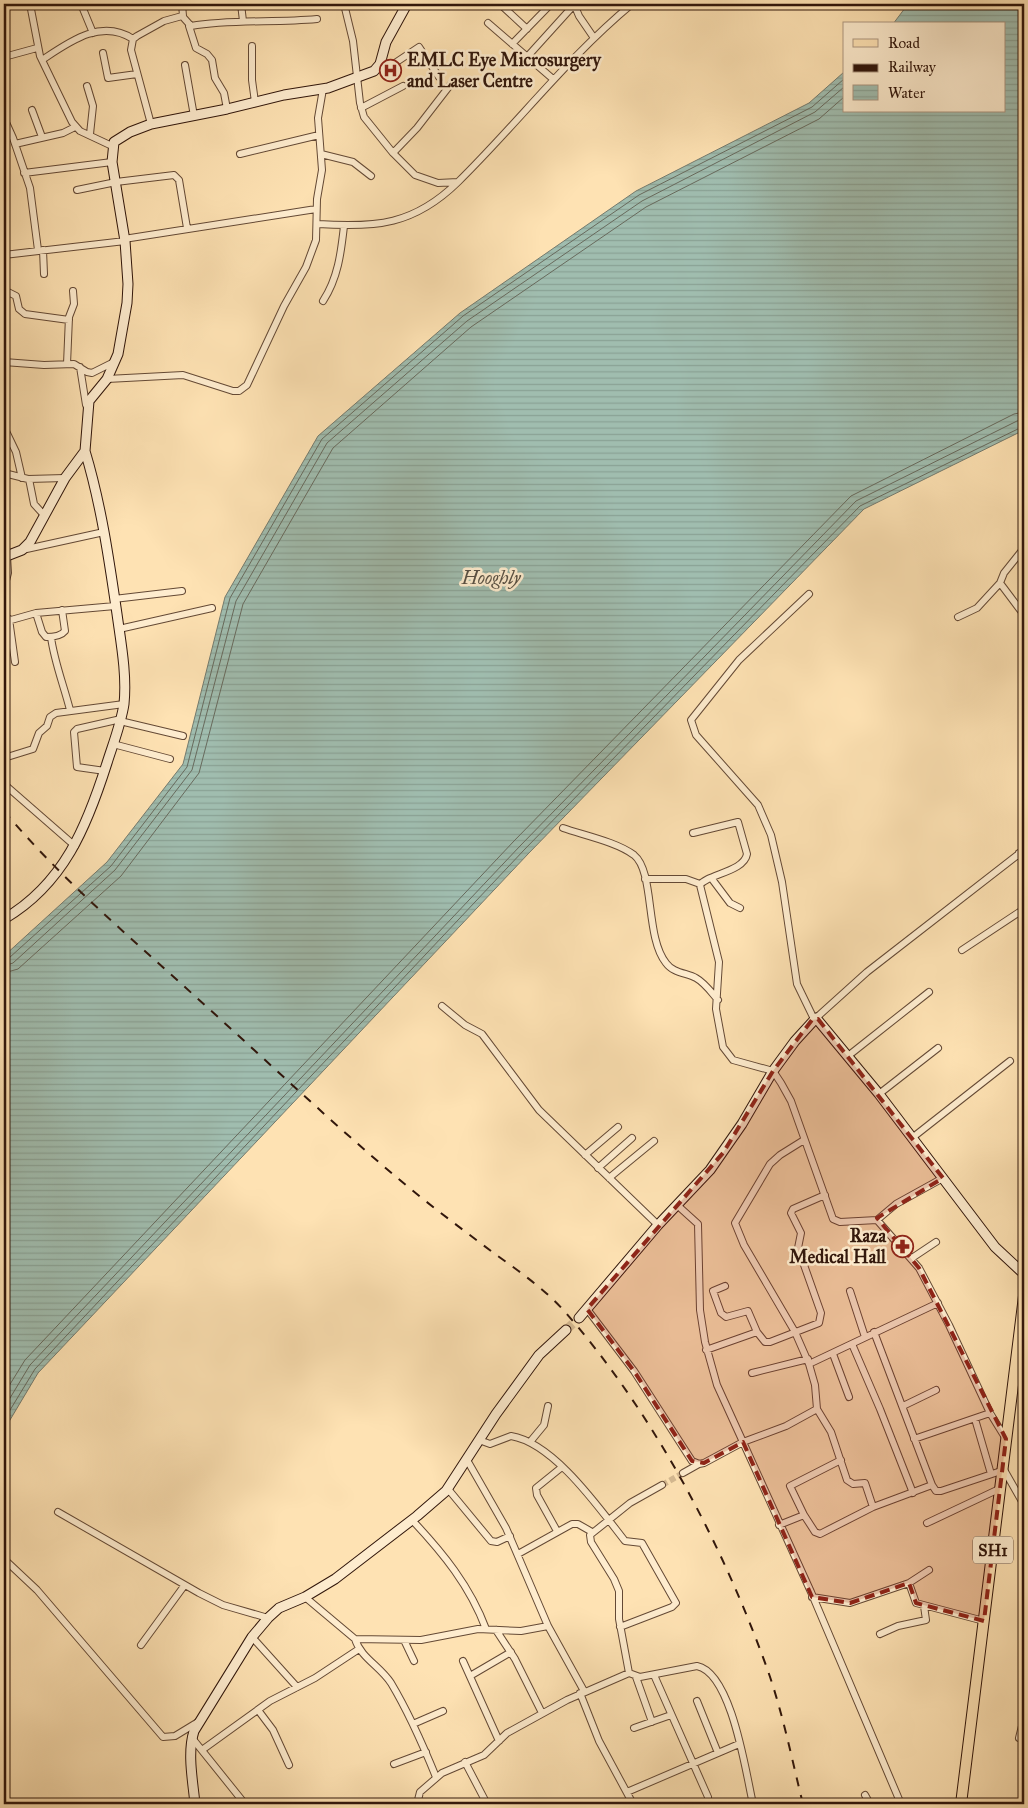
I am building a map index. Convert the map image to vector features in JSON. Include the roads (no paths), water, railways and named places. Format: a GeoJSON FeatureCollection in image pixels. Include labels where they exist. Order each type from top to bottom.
{"type":"FeatureCollection","features":[{"type":"Feature","properties":{"kind":"main road","name":"SH1"},"geometry":{"type":"LineString","coordinates":[[961,1804],[999,1489],[998,1470],[1006,1439],[1024,1296]]}},
{"type":"Feature","properties":{"kind":"street"},"geometry":{"type":"LineString","coordinates":[[30,4],[37,48],[75,126],[112,146]]}},
{"type":"Feature","properties":{"kind":"street"},"geometry":{"type":"LineString","coordinates":[[81,4],[93,32]]}},
{"type":"Feature","properties":{"kind":"street"},"geometry":{"type":"LineString","coordinates":[[182,4],[184,16],[196,48],[208,54],[212,60],[215,78],[224,93],[227,110]]}},
{"type":"Feature","properties":{"kind":"street"},"geometry":{"type":"LineString","coordinates":[[241,4],[243,21]]}},
{"type":"Feature","properties":{"kind":"street"},"geometry":{"type":"LineString","coordinates":[[344,4],[353,41],[360,108],[364,117],[393,153],[420,178],[438,183],[458,182]]}},
{"type":"Feature","properties":{"kind":"street"},"geometry":{"type":"LineString","coordinates":[[87,408],[92,395],[107,379],[115,362],[128,293],[124,240],[112,162],[112,146],[119,137],[151,124],[323,89],[374,71],[380,64],[386,42],[407,4]]}},
{"type":"Feature","properties":{"kind":"street"},"geometry":{"type":"LineString","coordinates":[[500,4],[527,29]]}},
{"type":"Feature","properties":{"kind":"street"},"geometry":{"type":"LineString","coordinates":[[512,44],[551,4]]}},
{"type":"Feature","properties":{"kind":"street"},"geometry":{"type":"LineString","coordinates":[[318,224],[367,226],[386,223],[435,203],[458,182],[553,79],[594,38],[632,4]]}},
{"type":"Feature","properties":{"kind":"street"},"geometry":{"type":"LineString","coordinates":[[527,57],[574,5],[594,38]]}},
{"type":"Feature","properties":{"kind":"street"},"geometry":{"type":"LineString","coordinates":[[151,124],[131,50],[133,39],[164,21],[184,16]]}},
{"type":"Feature","properties":{"kind":"street"},"geometry":{"type":"LineString","coordinates":[[189,26],[243,21],[275,23],[317,19]]}},
{"type":"Feature","properties":{"kind":"street"},"geometry":{"type":"LineString","coordinates":[[488,23],[553,79]]}},
{"type":"Feature","properties":{"kind":"street"},"geometry":{"type":"LineString","coordinates":[[42,60],[72,41],[93,32],[116,30],[133,39]]}},
{"type":"Feature","properties":{"kind":"street"},"geometry":{"type":"LineString","coordinates":[[252,46],[252,80],[255,102]]}},
{"type":"Feature","properties":{"kind":"street"},"geometry":{"type":"LineString","coordinates":[[380,64],[392,64],[419,47],[439,77]]}},
{"type":"Feature","properties":{"kind":"street"},"geometry":{"type":"LineString","coordinates":[[4,57],[37,48]]}},
{"type":"Feature","properties":{"kind":"street"},"geometry":{"type":"LineString","coordinates":[[102,53],[108,78],[137,74]]}},
{"type":"Feature","properties":{"kind":"street"},"geometry":{"type":"LineString","coordinates":[[184,65],[194,116]]}},
{"type":"Feature","properties":{"kind":"street"},"geometry":{"type":"LineString","coordinates":[[393,153],[417,128],[451,84]]}},
{"type":"Feature","properties":{"kind":"street"},"geometry":{"type":"LineString","coordinates":[[88,86],[93,106],[90,134]]}},
{"type":"Feature","properties":{"kind":"street"},"geometry":{"type":"LineString","coordinates":[[360,108],[403,86]]}},
{"type":"Feature","properties":{"kind":"street"},"geometry":{"type":"LineString","coordinates":[[107,379],[183,375],[224,390],[239,391],[250,381],[284,306],[313,253],[318,224],[316,208],[322,170],[318,118],[323,89]]}},
{"type":"Feature","properties":{"kind":"street"},"geometry":{"type":"LineString","coordinates":[[32,110],[42,137]]}},
{"type":"Feature","properties":{"kind":"street"},"geometry":{"type":"LineString","coordinates":[[4,118],[30,188],[44,274]]}},
{"type":"Feature","properties":{"kind":"street"},"geometry":{"type":"LineString","coordinates":[[15,144],[63,133],[75,126]]}},
{"type":"Feature","properties":{"kind":"street"},"geometry":{"type":"LineString","coordinates":[[240,154],[319,135]]}},
{"type":"Feature","properties":{"kind":"street"},"geometry":{"type":"LineString","coordinates":[[321,154],[353,162],[371,176]]}},
{"type":"Feature","properties":{"kind":"street"},"geometry":{"type":"LineString","coordinates":[[24,173],[112,162]]}},
{"type":"Feature","properties":{"kind":"street"},"geometry":{"type":"LineString","coordinates":[[77,190],[116,182],[176,175],[187,228]]}},
{"type":"Feature","properties":{"kind":"street"},"geometry":{"type":"LineString","coordinates":[[4,255],[124,240],[316,208]]}},
{"type":"Feature","properties":{"kind":"street"},"geometry":{"type":"LineString","coordinates":[[323,301],[333,286],[337,273],[344,226]]}},
{"type":"Feature","properties":{"kind":"street"},"geometry":{"type":"LineString","coordinates":[[4,290],[16,296],[19,309],[25,314],[69,320]]}},
{"type":"Feature","properties":{"kind":"street"},"geometry":{"type":"LineString","coordinates":[[67,364],[69,320],[74,304],[73,291]]}},
{"type":"Feature","properties":{"kind":"street"},"geometry":{"type":"LineString","coordinates":[[4,362],[44,365],[67,364],[80,367],[92,373],[115,362]]}},
{"type":"Feature","properties":{"kind":"street"},"geometry":{"type":"LineString","coordinates":[[4,919],[30,901],[48,883],[75,846],[87,822],[105,770],[121,720],[124,704],[124,680],[115,602],[104,532],[85,451],[87,408],[80,367]]}},
{"type":"Feature","properties":{"kind":"street"},"geometry":{"type":"LineString","coordinates":[[4,426],[16,452],[34,504],[44,515]]}},
{"type":"Feature","properties":{"kind":"street"},"geometry":{"type":"LineString","coordinates":[[22,550],[30,542],[65,478],[85,451]]}},
{"type":"Feature","properties":{"kind":"street"},"geometry":{"type":"LineString","coordinates":[[4,474],[26,478],[65,478]]}},
{"type":"Feature","properties":{"kind":"street"},"geometry":{"type":"LineString","coordinates":[[4,588],[8,573],[6,557],[22,550],[104,532]]}},
{"type":"Feature","properties":{"kind":"street"},"geometry":{"type":"LineString","coordinates":[[958,617],[977,608],[1000,583],[1004,573],[1024,548]]}},
{"type":"Feature","properties":{"kind":"street"},"geometry":{"type":"LineString","coordinates":[[1000,583],[1024,614]]}},
{"type":"Feature","properties":{"kind":"street"},"geometry":{"type":"LineString","coordinates":[[15,662],[5,619],[182,590]]}},
{"type":"Feature","properties":{"kind":"street"},"geometry":{"type":"LineString","coordinates":[[809,594],[740,660],[691,720],[696,735],[758,805],[771,835],[782,882],[797,984],[815,1018],[879,1094],[995,1247],[1024,1274]]}},
{"type":"Feature","properties":{"kind":"street"},"geometry":{"type":"LineString","coordinates":[[119,629],[212,608]]}},
{"type":"Feature","properties":{"kind":"street"},"geometry":{"type":"LineString","coordinates":[[36,614],[42,632],[46,637],[51,637],[62,634],[65,631],[62,610]]}},
{"type":"Feature","properties":{"kind":"street"},"geometry":{"type":"LineString","coordinates":[[51,637],[53,653],[59,667],[70,710]]}},
{"type":"Feature","properties":{"kind":"street"},"geometry":{"type":"LineString","coordinates":[[4,758],[33,749],[39,733],[47,726],[52,715],[70,710],[124,704]]}},
{"type":"Feature","properties":{"kind":"street"},"geometry":{"type":"LineString","coordinates":[[105,770],[77,767],[74,732],[77,729],[121,720],[183,736]]}},
{"type":"Feature","properties":{"kind":"street"},"geometry":{"type":"LineString","coordinates":[[113,744],[170,759]]}},
{"type":"Feature","properties":{"kind":"street"},"geometry":{"type":"LineString","coordinates":[[4,784],[75,846]]}},
{"type":"Feature","properties":{"kind":"street"},"geometry":{"type":"LineString","coordinates":[[645,880],[686,879],[700,884],[746,859],[747,854],[741,826],[738,822],[693,833]]}},
{"type":"Feature","properties":{"kind":"street"},"geometry":{"type":"LineString","coordinates":[[563,828],[633,854],[641,863],[652,926],[665,963],[678,972],[699,979],[718,1000]]}},
{"type":"Feature","properties":{"kind":"street"},"geometry":{"type":"LineString","coordinates":[[579,1318],[658,1225],[723,1153],[773,1071],[815,1018],[867,972],[1022,851],[1024,864]]}},
{"type":"Feature","properties":{"kind":"street"},"geometry":{"type":"LineString","coordinates":[[712,879],[730,903],[740,908]]}},
{"type":"Feature","properties":{"kind":"street"},"geometry":{"type":"LineString","coordinates":[[700,884],[719,962],[716,1009],[720,1038],[727,1054],[744,1064],[773,1071],[791,1101],[830,1213],[837,1221],[877,1220],[896,1204],[943,1178]]}},
{"type":"Feature","properties":{"kind":"street"},"geometry":{"type":"LineString","coordinates":[[962,950],[1009,922],[1024,910]]}},
{"type":"Feature","properties":{"kind":"street"},"geometry":{"type":"LineString","coordinates":[[848,1056],[929,992]]}},
{"type":"Feature","properties":{"kind":"street"},"geometry":{"type":"LineString","coordinates":[[442,1006],[465,1025],[482,1034],[539,1110],[658,1225]]}},
{"type":"Feature","properties":{"kind":"street"},"geometry":{"type":"LineString","coordinates":[[879,1094],[938,1048]]}},
{"type":"Feature","properties":{"kind":"street"},"geometry":{"type":"LineString","coordinates":[[912,1138],[1010,1061]]}},
{"type":"Feature","properties":{"kind":"street"},"geometry":{"type":"LineString","coordinates":[[585,1155],[618,1127]]}},
{"type":"Feature","properties":{"kind":"street"},"geometry":{"type":"LineString","coordinates":[[598,1168],[632,1138]]}},
{"type":"Feature","properties":{"kind":"street"},"geometry":{"type":"LineString","coordinates":[[804,1140],[780,1155],[770,1164],[735,1223],[744,1245],[795,1332],[808,1362],[815,1385],[817,1409],[829,1428],[850,1483],[865,1483],[873,1507]]}},
{"type":"Feature","properties":{"kind":"street"},"geometry":{"type":"LineString","coordinates":[[609,1178],[654,1141]]}},
{"type":"Feature","properties":{"kind":"street"},"geometry":{"type":"LineString","coordinates":[[725,1286],[713,1292],[721,1313],[726,1316],[748,1311],[758,1332],[767,1342],[817,1325],[821,1320],[816,1297],[798,1248],[802,1236],[791,1211],[824,1195]]}},
{"type":"Feature","properties":{"kind":"street"},"geometry":{"type":"LineString","coordinates":[[677,1205],[696,1220],[700,1229],[700,1310],[706,1350],[717,1385],[812,1596],[901,1804]]}},
{"type":"Feature","properties":{"kind":"street"},"geometry":{"type":"LineString","coordinates":[[877,1220],[912,1258],[938,1303],[990,1413],[1006,1439]]}},
{"type":"Feature","properties":{"kind":"street"},"geometry":{"type":"LineString","coordinates":[[912,1258],[936,1242]]}},
{"type":"Feature","properties":{"kind":"street"},"geometry":{"type":"LineString","coordinates":[[850,1291],[865,1337]]}},
{"type":"Feature","properties":{"kind":"street"},"geometry":{"type":"LineString","coordinates":[[752,1372],[808,1362],[833,1354],[874,1332],[938,1303]]}},
{"type":"Feature","properties":{"kind":"street"},"geometry":{"type":"LineString","coordinates":[[587,1309],[650,1394],[688,1457],[698,1464]]}},
{"type":"Feature","properties":{"kind":"street"},"geometry":{"type":"LineString","coordinates":[[195,1804],[192,1738],[198,1722],[252,1637],[279,1608],[306,1597],[335,1579],[412,1520],[448,1489],[479,1440],[539,1355],[566,1330]]}},
{"type":"Feature","properties":{"kind":"street"},"geometry":{"type":"LineString","coordinates":[[706,1350],[758,1332]]}},
{"type":"Feature","properties":{"kind":"street"},"geometry":{"type":"LineString","coordinates":[[874,1332],[914,1439],[936,1491],[941,1492],[998,1470]]}},
{"type":"Feature","properties":{"kind":"street"},"geometry":{"type":"LineString","coordinates":[[852,1344],[880,1408],[913,1493]]}},
{"type":"Feature","properties":{"kind":"street"},"geometry":{"type":"LineString","coordinates":[[833,1354],[849,1397]]}},
{"type":"Feature","properties":{"kind":"street"},"geometry":{"type":"LineString","coordinates":[[903,1406],[936,1390]]}},
{"type":"Feature","properties":{"kind":"street"},"geometry":{"type":"LineString","coordinates":[[530,1442],[544,1425],[548,1406]]}},
{"type":"Feature","properties":{"kind":"street"},"geometry":{"type":"LineString","coordinates":[[683,1473],[743,1442],[790,1423],[817,1409]]}},
{"type":"Feature","properties":{"kind":"street"},"geometry":{"type":"LineString","coordinates":[[914,1439],[990,1413]]}},
{"type":"Feature","properties":{"kind":"street"},"geometry":{"type":"LineString","coordinates":[[975,1419],[998,1470],[1024,1505]]}},
{"type":"Feature","properties":{"kind":"street"},"geometry":{"type":"LineString","coordinates":[[479,1440],[490,1444],[511,1436],[530,1442],[583,1486],[625,1541],[642,1543],[676,1601],[672,1607],[620,1627]]}},
{"type":"Feature","properties":{"kind":"street"},"geometry":{"type":"LineString","coordinates":[[467,1460],[510,1536],[548,1626],[582,1692],[599,1741],[633,1804]]}},
{"type":"Feature","properties":{"kind":"street"},"geometry":{"type":"LineString","coordinates":[[841,1460],[790,1486],[804,1514],[818,1534],[845,1523],[873,1507],[932,1485]]}},
{"type":"Feature","properties":{"kind":"street"},"geometry":{"type":"LineString","coordinates":[[558,1531],[537,1495],[536,1488],[562,1467]]}},
{"type":"Feature","properties":{"kind":"street"},"geometry":{"type":"LineString","coordinates":[[662,1485],[630,1503],[608,1519],[592,1532],[589,1539],[620,1591],[620,1627],[629,1673],[636,1677],[697,1666],[703,1668],[712,1676],[728,1703],[740,1744],[753,1804]]}},
{"type":"Feature","properties":{"kind":"street"},"geometry":{"type":"LineString","coordinates":[[448,1489],[491,1541],[497,1542],[510,1536]]}},
{"type":"Feature","properties":{"kind":"street"},"geometry":{"type":"LineString","coordinates":[[927,1523],[999,1489]]}},
{"type":"Feature","properties":{"kind":"street"},"geometry":{"type":"LineString","coordinates":[[58,1512],[184,1586],[223,1605],[268,1618]]}},
{"type":"Feature","properties":{"kind":"street"},"geometry":{"type":"LineString","coordinates":[[780,1525],[804,1514]]}},
{"type":"Feature","properties":{"kind":"street"},"geometry":{"type":"LineString","coordinates":[[412,1520],[452,1566],[476,1606],[486,1629]]}},
{"type":"Feature","properties":{"kind":"street"},"geometry":{"type":"LineString","coordinates":[[518,1554],[574,1523],[592,1532]]}},
{"type":"Feature","properties":{"kind":"street"},"geometry":{"type":"LineString","coordinates":[[4,1559],[37,1590],[163,1737],[175,1736],[198,1722]]}},
{"type":"Feature","properties":{"kind":"street"},"geometry":{"type":"LineString","coordinates":[[812,1596],[850,1603],[909,1583],[929,1570]]}},
{"type":"Feature","properties":{"kind":"street"},"geometry":{"type":"LineString","coordinates":[[909,1583],[915,1602],[984,1621]]}},
{"type":"Feature","properties":{"kind":"street"},"geometry":{"type":"LineString","coordinates":[[142,1645],[184,1586]]}},
{"type":"Feature","properties":{"kind":"street"},"geometry":{"type":"LineString","coordinates":[[306,1597],[355,1639],[359,1649],[384,1673],[413,1724],[436,1777]]}},
{"type":"Feature","properties":{"kind":"street"},"geometry":{"type":"LineString","coordinates":[[880,1634],[898,1626],[926,1620],[924,1606]]}},
{"type":"Feature","properties":{"kind":"street"},"geometry":{"type":"LineString","coordinates":[[355,1639],[434,1639],[486,1629],[521,1631],[548,1626]]}},
{"type":"Feature","properties":{"kind":"street"},"geometry":{"type":"LineString","coordinates":[[496,1630],[511,1652],[542,1713]]}},
{"type":"Feature","properties":{"kind":"street"},"geometry":{"type":"LineString","coordinates":[[252,1637],[296,1687]]}},
{"type":"Feature","properties":{"kind":"street"},"geometry":{"type":"LineString","coordinates":[[404,1640],[414,1661]]}},
{"type":"Feature","properties":{"kind":"street"},"geometry":{"type":"LineString","coordinates":[[202,1750],[258,1710],[327,1671],[359,1649]]}},
{"type":"Feature","properties":{"kind":"street"},"geometry":{"type":"LineString","coordinates":[[470,1676],[511,1652]]}},
{"type":"Feature","properties":{"kind":"street"},"geometry":{"type":"LineString","coordinates":[[463,1661],[499,1741]]}},
{"type":"Feature","properties":{"kind":"street"},"geometry":{"type":"LineString","coordinates":[[417,1804],[418,1796],[436,1777],[484,1755],[508,1733],[542,1713],[582,1692],[629,1673]]}},
{"type":"Feature","properties":{"kind":"street"},"geometry":{"type":"LineString","coordinates":[[654,1675],[708,1797]]}},
{"type":"Feature","properties":{"kind":"street"},"geometry":{"type":"LineString","coordinates":[[636,1677],[652,1722]]}},
{"type":"Feature","properties":{"kind":"street"},"geometry":{"type":"LineString","coordinates":[[697,1702],[718,1753]]}},
{"type":"Feature","properties":{"kind":"street"},"geometry":{"type":"LineString","coordinates":[[258,1710],[273,1730],[289,1765]]}},
{"type":"Feature","properties":{"kind":"street"},"geometry":{"type":"LineString","coordinates":[[413,1724],[443,1711]]}},
{"type":"Feature","properties":{"kind":"street"},"geometry":{"type":"LineString","coordinates":[[634,1728],[671,1715]]}},
{"type":"Feature","properties":{"kind":"street"},"geometry":{"type":"LineString","coordinates":[[1019,1738],[1024,1718]]}},
{"type":"Feature","properties":{"kind":"street"},"geometry":{"type":"LineString","coordinates":[[192,1738],[245,1804]]}},
{"type":"Feature","properties":{"kind":"street"},"geometry":{"type":"LineString","coordinates":[[627,1792],[740,1744]]}},
{"type":"Feature","properties":{"kind":"street"},"geometry":{"type":"LineString","coordinates":[[394,1764],[426,1752]]}},
{"type":"Feature","properties":{"kind":"street"},"geometry":{"type":"LineString","coordinates":[[466,1762],[487,1804]]}},
{"type":"Feature","properties":{"kind":"street"},"geometry":{"type":"LineString","coordinates":[[865,1795],[870,1804]]}},
{"type":"Feature","properties":{"kind":"street"},"geometry":{"type":"LineString","coordinates":[[666,1804],[675,1804]]}},
{"type":"Feature","properties":{"kind":"water","name":"Hooghly"},"geometry":{"type":"Polygon","coordinates":[[[908,4],[1024,4],[1024,430],[864,509],[528,854],[38,1373],[4,1430],[4,956],[107,862],[183,764],[225,597],[318,436],[460,313],[636,191],[809,103],[843,73],[843,112],[1006,112],[1006,22],[894,22],[908,4]]]}},
{"type":"Feature","properties":{"kind":"tunnel"},"geometry":{"type":"LineString","coordinates":[[566,1330],[579,1318]]}},
{"type":"Feature","properties":{"kind":"tunnel"},"geometry":{"type":"LineString","coordinates":[[662,1485],[683,1473]]}},
{"type":"Feature","properties":{"kind":"railway"},"geometry":{"type":"LineString","coordinates":[[4,811],[49,861],[73,884],[327,1117],[429,1204],[541,1289],[566,1313],[598,1352],[657,1437],[708,1529],[730,1576],[768,1671],[783,1720],[803,1804]]}},
{"type":"Feature","properties":{"kind":"place","name":"EMLC Eye Microsurgery and Laser Centre"},"geometry":{"type":"Point","coordinates":[391,70]}},
{"type":"Feature","properties":{"kind":"place","name":"Raza Medical Hall"},"geometry":{"type":"Point","coordinates":[902,1246]}}]}
